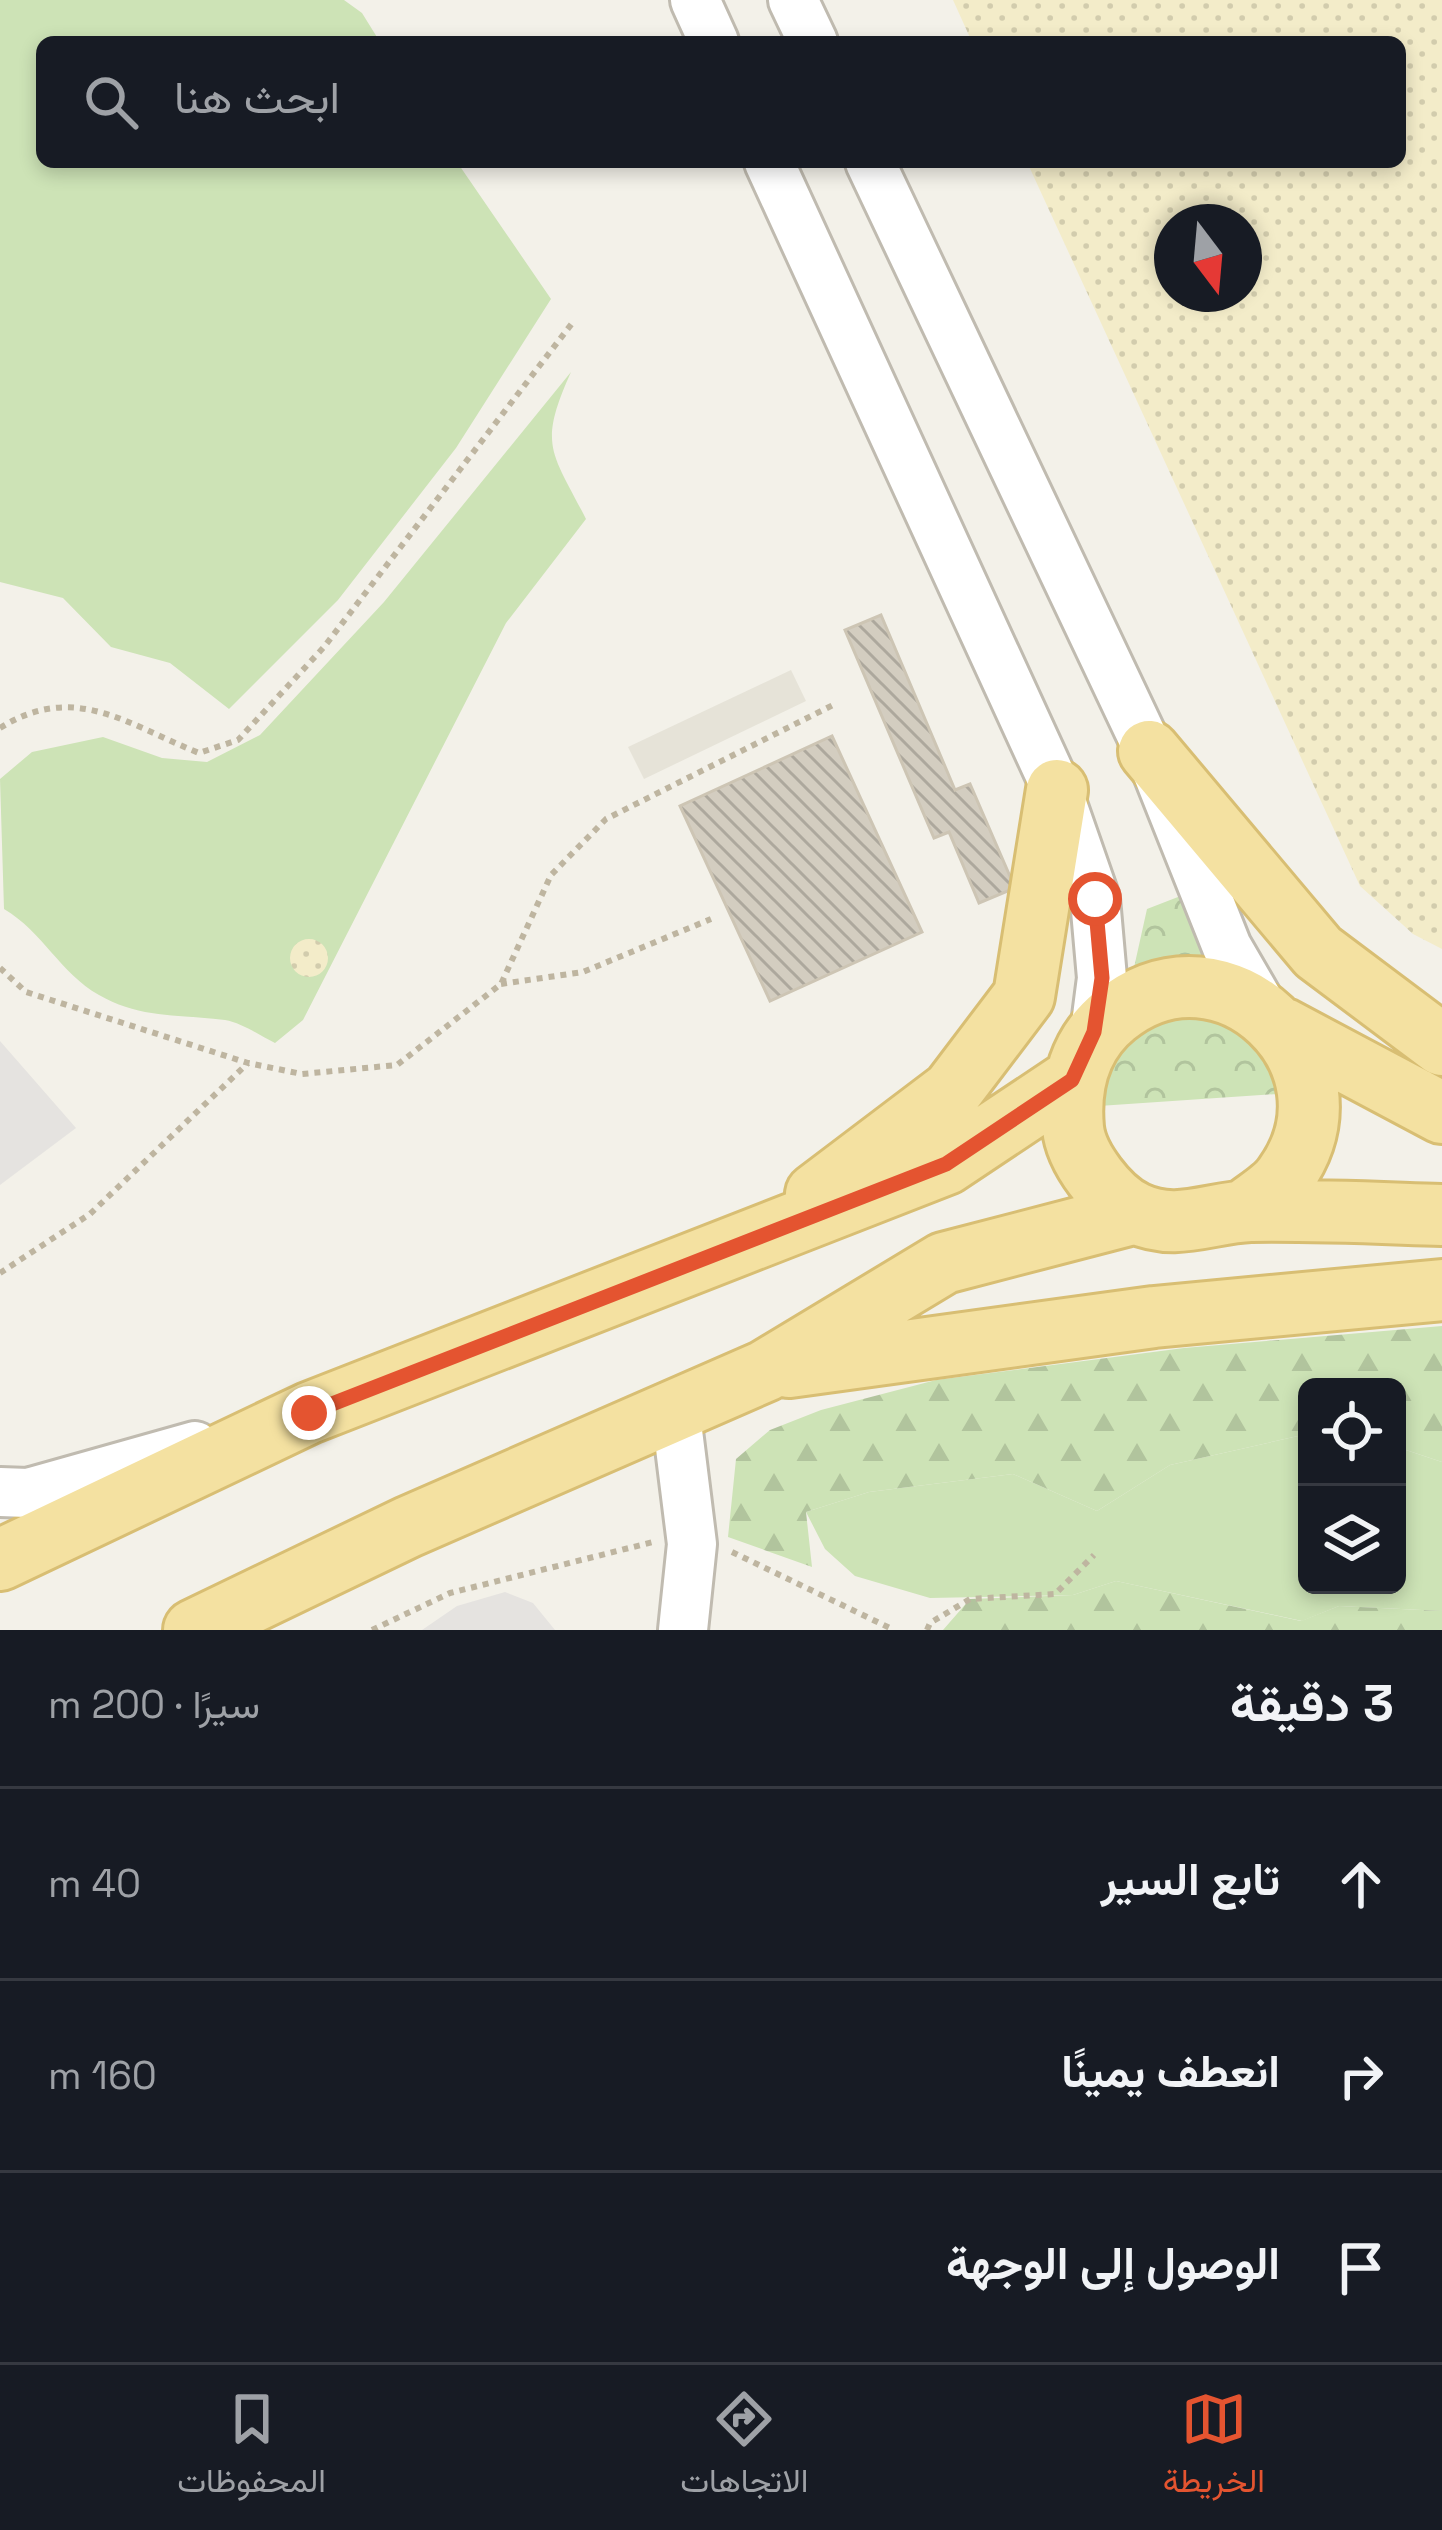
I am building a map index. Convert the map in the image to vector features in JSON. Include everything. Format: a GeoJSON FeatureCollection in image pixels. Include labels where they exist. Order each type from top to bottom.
{"type":"FeatureCollection","features":[{"type":"Feature","properties":{"kind":"main road"},"geometry":{"type":"LineString","coordinates":[[1149,751],[1318,952],[1442,1045]]}},
{"type":"Feature","properties":{"kind":"main road"},"geometry":{"type":"LineString","coordinates":[[749,1244],[952,1091],[1024,996],[1057,790]]}},
{"type":"Feature","properties":{"kind":"main road"},"geometry":{"type":"LineString","coordinates":[[0,1560],[309,1413],[946,1164],[1083,1056],[1136,998],[1188,985],[1240,996],[1274,1022],[1442,1113]]}},
{"type":"Feature","properties":{"kind":"main road"},"geometry":{"type":"LineString","coordinates":[[1244,1211],[1285,1178],[1307,1129],[1306,1076],[1274,1022]]}},
{"type":"Feature","properties":{"kind":"main road"},"geometry":{"type":"LineString","coordinates":[[1083,1056],[1073,1133],[1097,1181],[1136,1213]]}},
{"type":"Feature","properties":{"kind":"main road"},"geometry":{"type":"LineString","coordinates":[[194,1630],[675,1406],[765,1371],[944,1263],[1136,1213],[1192,1224],[1244,1211],[1442,1215]]}},
{"type":"Feature","properties":{"kind":"main road"},"geometry":{"type":"LineString","coordinates":[[765,1371],[1154,1317],[1442,1290]]}},
{"type":"Feature","properties":{"kind":"street"},"geometry":{"type":"LineString","coordinates":[[695,0],[711,36]]}},
{"type":"Feature","properties":{"kind":"street"},"geometry":{"type":"LineString","coordinates":[[794,0],[810,36]]}},
{"type":"Feature","properties":{"kind":"street"},"geometry":{"type":"LineString","coordinates":[[772,168],[1057,790],[1095,899],[1102,978],[1083,1056]]}},
{"type":"Feature","properties":{"kind":"street"},"geometry":{"type":"LineString","coordinates":[[873,168],[1149,751],[1199,884],[1274,1022]]}},
{"type":"Feature","properties":{"kind":"street"},"geometry":{"type":"LineString","coordinates":[[675,1406],[692,1544],[683,1630]]}},
{"type":"Feature","properties":{"kind":"street"},"geometry":{"type":"LineString","coordinates":[[0,1492],[28,1493],[309,1413]]}},
{"type":"Feature","properties":{"kind":"path"},"geometry":{"type":"LineString","coordinates":[[0,728],[24,713],[95,706],[200,753],[238,740],[324,647],[573,322]]}},
{"type":"Feature","properties":{"kind":"path"},"geometry":{"type":"LineString","coordinates":[[0,968],[26,992],[248,1063],[302,1074],[397,1065],[501,985],[551,875],[606,819],[837,703]]}},
{"type":"Feature","properties":{"kind":"path"},"geometry":{"type":"LineString","coordinates":[[501,985],[583,972],[711,920]]}},
{"type":"Feature","properties":{"kind":"path"},"geometry":{"type":"LineString","coordinates":[[0,1273],[90,1214],[248,1063]]}},
{"type":"Feature","properties":{"kind":"path"},"geometry":{"type":"LineString","coordinates":[[372,1630],[450,1593],[646,1542],[692,1544],[743,1554],[894,1630]]}},
{"type":"Feature","properties":{"kind":"path"},"geometry":{"type":"LineString","coordinates":[[927,1630],[930,1623],[970,1598],[1055,1594],[1094,1555]]}},
{"type":"Feature","properties":{"kind":"shaded area"},"geometry":{"type":"Polygon","coordinates":[[[791,670],[806,701],[644,779],[628,747],[791,670]]]}},
{"type":"Feature","properties":{"kind":"shaded area"},"geometry":{"type":"Polygon","coordinates":[[[0,1041],[76,1128],[0,1185],[0,1041]]]}},
{"type":"Feature","properties":{"kind":"shaded area"},"geometry":{"type":"Polygon","coordinates":[[[505,1592],[533,1603],[555,1630],[422,1630],[457,1606],[505,1592]]]}},
{"type":"Feature","properties":{"kind":"green space"},"geometry":{"type":"Polygon","coordinates":[[[0,0],[344,0],[362,13],[376,36],[36,36],[36,168],[461,168],[551,299],[456,448],[338,600],[229,709],[170,663],[111,647],[63,598],[0,582],[0,0]]]}},
{"type":"Feature","properties":{"kind":"green space"},"geometry":{"type":"Polygon","coordinates":[[[571,372],[554,416],[553,447],[586,519],[506,623],[303,1020],[275,1043],[231,1022],[130,1008],[85,986],[4,909],[0,779],[32,752],[103,737],[162,758],[207,762],[260,735],[384,602],[571,372]]]}},
{"type":"Feature","properties":{"kind":"green space"},"geometry":{"type":"Polygon","coordinates":[[[1196,890],[1337,1090],[1084,1107],[1131,981],[1147,909],[1196,890]]]}},
{"type":"Feature","properties":{"kind":"green space"},"geometry":{"type":"Polygon","coordinates":[[[1442,1326],[1442,1462],[1406,1450],[1406,1378],[1298,1378],[1298,1436],[1170,1465],[1097,1511],[1013,1474],[869,1492],[806,1512],[812,1567],[728,1537],[736,1459],[770,1430],[821,1410],[936,1380],[1184,1348],[1442,1326]]]}},
{"type":"Feature","properties":{"kind":"green space"},"geometry":{"type":"Polygon","coordinates":[[[1298,1436],[1298,1594],[1406,1594],[1406,1450],[1442,1462],[1442,1611],[1339,1606],[1302,1621],[1116,1581],[1073,1595],[930,1598],[855,1576],[825,1549],[806,1512],[869,1492],[1013,1474],[1097,1511],[1170,1465],[1298,1436]]]}},
{"type":"Feature","properties":{"kind":"green space"},"geometry":{"type":"Polygon","coordinates":[[[1116,1581],[1301,1621],[1339,1606],[1442,1611],[1442,1630],[943,1630],[970,1599],[1073,1595],[1116,1581]]]}},
{"type":"Feature","properties":{"kind":"sand"},"geometry":{"type":"Polygon","coordinates":[[[953,0],[1442,0],[1442,949],[1413,934],[1360,886],[1030,168],[1406,168],[1406,36],[969,36],[953,0]]]}},
{"type":"Feature","properties":{"kind":"sand"},"geometry":{"type":"Polygon","coordinates":[[[309,939],[322,945],[328,958],[322,971],[309,977],[296,971],[290,958],[296,945],[309,939]]]}},
{"type":"Feature","properties":{"kind":"building"},"geometry":{"type":"Polygon","coordinates":[[[881,615],[955,790],[970,784],[1015,888],[979,903],[949,832],[934,838],[845,630],[881,615]]]}},
{"type":"Feature","properties":{"kind":"building"},"geometry":{"type":"Polygon","coordinates":[[[832,736],[922,932],[770,1001],[680,806],[832,736]]]}},
{"type":"Feature","properties":{"kind":"route"},"geometry":{"type":"LineString","coordinates":[[309,1413],[946,1164],[1072,1080],[1094,1032],[1102,978],[1095,899]]}}]}
